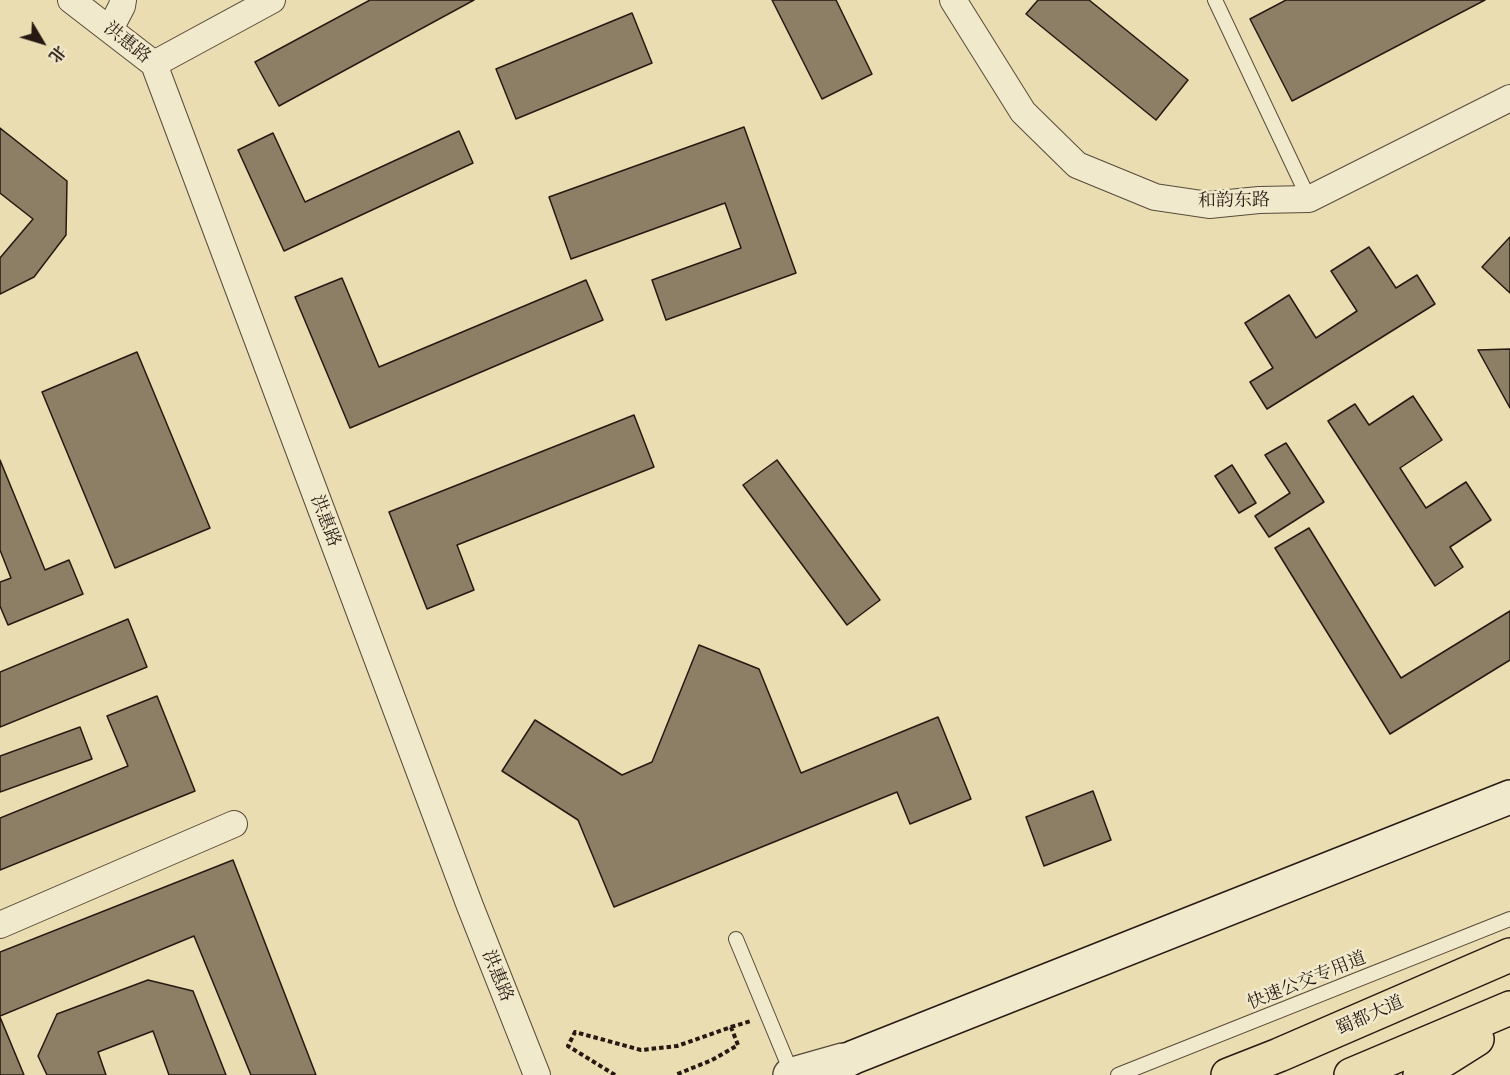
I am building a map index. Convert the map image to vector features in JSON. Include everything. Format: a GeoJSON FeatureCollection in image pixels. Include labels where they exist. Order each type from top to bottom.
{"type":"FeatureCollection","features":[{"type":"Feature","properties":{"kind":"highway","name":"蜀都大道"},"geometry":{"type":"LineString","coordinates":[[1228,1075],[1510,955]]}},
{"type":"Feature","properties":{"kind":"highway"},"geometry":{"type":"LineString","coordinates":[[1351,1075],[1510,1008]]}},
{"type":"Feature","properties":{"kind":"highway"},"geometry":{"type":"LineString","coordinates":[[1420,1075],[1510,1017]]}},
{"type":"Feature","properties":{"kind":"main road"},"geometry":{"type":"LineString","coordinates":[[817,1075],[854,1057],[1510,797]]}},
{"type":"Feature","properties":{"kind":"main road"},"geometry":{"type":"LineString","coordinates":[[791,1075],[854,1057]]}},
{"type":"Feature","properties":{"kind":"street","name":"洪惠路"},"geometry":{"type":"LineString","coordinates":[[71,0],[154,64],[470,906],[537,1075]]}},
{"type":"Feature","properties":{"kind":"street"},"geometry":{"type":"LineString","coordinates":[[110,29],[123,0]]}},
{"type":"Feature","properties":{"kind":"street"},"geometry":{"type":"LineString","coordinates":[[154,64],[272,0]]}},
{"type":"Feature","properties":{"kind":"street","name":"和韵东路"},"geometry":{"type":"LineString","coordinates":[[953,0],[1023,112],[1077,165],[1155,197],[1209,205],[1259,200],[1309,199],[1510,98]]}},
{"type":"Feature","properties":{"kind":"street"},"geometry":{"type":"LineString","coordinates":[[0,925],[234,824]]}},
{"type":"Feature","properties":{"kind":"lane"},"geometry":{"type":"LineString","coordinates":[[1215,0],[1309,199]]}},
{"type":"Feature","properties":{"kind":"lane","name":"快速公交专用道"},"geometry":{"type":"LineString","coordinates":[[1118,1075],[1510,920]]}},
{"type":"Feature","properties":{"kind":"lane"},"geometry":{"type":"LineString","coordinates":[[736,939],[791,1075]]}},
{"type":"Feature","properties":{"kind":"path"},"geometry":{"type":"LineString","coordinates":[[615,1075],[568,1046],[575,1032],[640,1050],[677,1046],[752,1020]]}},
{"type":"Feature","properties":{"kind":"path"},"geometry":{"type":"LineString","coordinates":[[675,1075],[712,1060],[738,1045],[731,1027]]}},
{"type":"Feature","properties":{"kind":"building"},"geometry":{"type":"Polygon","coordinates":[[[370,0],[474,0],[279,106],[255,62],[370,0]]]}},
{"type":"Feature","properties":{"kind":"building"},"geometry":{"type":"Polygon","coordinates":[[[772,0],[836,0],[872,74],[822,99],[772,0]]]}},
{"type":"Feature","properties":{"kind":"building"},"geometry":{"type":"Polygon","coordinates":[[[1038,0],[1089,0],[1188,80],[1156,120],[1026,14],[1038,0]]]}},
{"type":"Feature","properties":{"kind":"building"},"geometry":{"type":"Polygon","coordinates":[[[1286,0],[1485,0],[1292,101],[1250,19],[1286,0]]]}},
{"type":"Feature","properties":{"kind":"building"},"geometry":{"type":"Polygon","coordinates":[[[632,13],[652,63],[516,119],[496,69],[632,13]]]}},
{"type":"Feature","properties":{"kind":"building"},"geometry":{"type":"Polygon","coordinates":[[[744,127],[796,273],[666,320],[652,280],[741,248],[725,203],[571,259],[549,197],[744,127]]]}},
{"type":"Feature","properties":{"kind":"building"},"geometry":{"type":"Polygon","coordinates":[[[0,128],[67,181],[66,235],[34,277],[0,294],[0,258],[33,219],[0,193],[0,128]]]}},
{"type":"Feature","properties":{"kind":"building"},"geometry":{"type":"Polygon","coordinates":[[[459,131],[473,163],[284,251],[238,150],[273,133],[305,202],[459,131]]]}},
{"type":"Feature","properties":{"kind":"building"},"geometry":{"type":"Polygon","coordinates":[[[1510,237],[1510,293],[1482,267],[1510,237]]]}},
{"type":"Feature","properties":{"kind":"building"},"geometry":{"type":"Polygon","coordinates":[[[1369,247],[1396,288],[1417,275],[1435,304],[1267,409],[1250,382],[1273,368],[1245,323],[1289,295],[1316,338],[1357,311],[1331,271],[1369,247]]]}},
{"type":"Feature","properties":{"kind":"building"},"geometry":{"type":"Polygon","coordinates":[[[342,278],[379,367],[586,280],[603,320],[350,428],[295,297],[342,278]]]}},
{"type":"Feature","properties":{"kind":"building"},"geometry":{"type":"Polygon","coordinates":[[[1510,349],[1510,408],[1478,350],[1510,349]]]}},
{"type":"Feature","properties":{"kind":"building"},"geometry":{"type":"Polygon","coordinates":[[[137,352],[210,528],[115,568],[42,392],[137,352]]]}},
{"type":"Feature","properties":{"kind":"building"},"geometry":{"type":"Polygon","coordinates":[[[1413,396],[1442,440],[1400,468],[1426,508],[1466,482],[1491,520],[1450,547],[1463,567],[1435,586],[1328,421],[1355,404],[1369,425],[1413,396]]]}},
{"type":"Feature","properties":{"kind":"building"},"geometry":{"type":"Polygon","coordinates":[[[634,415],[654,467],[457,545],[474,590],[427,609],[389,512],[634,415]]]}},
{"type":"Feature","properties":{"kind":"building"},"geometry":{"type":"Polygon","coordinates":[[[1286,443],[1324,502],[1269,537],[1255,516],[1290,493],[1265,455],[1286,443]]]}},
{"type":"Feature","properties":{"kind":"building"},"geometry":{"type":"Polygon","coordinates":[[[0,460],[45,570],[69,560],[83,594],[8,625],[0,606],[0,582],[11,578],[0,550],[0,460]]]}},
{"type":"Feature","properties":{"kind":"building"},"geometry":{"type":"Polygon","coordinates":[[[777,460],[880,600],[847,625],[743,485],[777,460]]]}},
{"type":"Feature","properties":{"kind":"building"},"geometry":{"type":"Polygon","coordinates":[[[1232,465],[1256,503],[1239,513],[1215,476],[1232,465]]]}},
{"type":"Feature","properties":{"kind":"building"},"geometry":{"type":"Polygon","coordinates":[[[1309,528],[1401,678],[1510,611],[1510,660],[1390,734],[1275,548],[1309,528]]]}},
{"type":"Feature","properties":{"kind":"building"},"geometry":{"type":"Polygon","coordinates":[[[128,619],[147,667],[0,727],[0,672],[128,619]]]}},
{"type":"Feature","properties":{"kind":"building"},"geometry":{"type":"Polygon","coordinates":[[[699,645],[759,669],[801,773],[938,717],[971,799],[910,824],[897,792],[614,907],[578,820],[502,771],[535,720],[622,775],[652,762],[699,645]]]}},
{"type":"Feature","properties":{"kind":"building"},"geometry":{"type":"Polygon","coordinates":[[[157,696],[195,791],[0,870],[0,818],[128,766],[107,716],[157,696]]]}},
{"type":"Feature","properties":{"kind":"building"},"geometry":{"type":"Polygon","coordinates":[[[80,727],[92,759],[0,792],[0,756],[80,727]]]}},
{"type":"Feature","properties":{"kind":"building"},"geometry":{"type":"Polygon","coordinates":[[[1093,791],[1111,840],[1044,866],[1026,817],[1093,791]]]}},
{"type":"Feature","properties":{"kind":"building"},"geometry":{"type":"Polygon","coordinates":[[[233,860],[316,1075],[251,1075],[194,936],[0,1016],[0,952],[233,860]]]}},
{"type":"Feature","properties":{"kind":"building"},"geometry":{"type":"Polygon","coordinates":[[[148,980],[193,991],[226,1075],[169,1075],[153,1031],[98,1052],[106,1075],[47,1075],[38,1056],[57,1014],[148,980]]]}},
{"type":"Feature","properties":{"kind":"building"},"geometry":{"type":"Polygon","coordinates":[[[0,1017],[24,1075],[0,1075],[0,1017]]]}}]}
